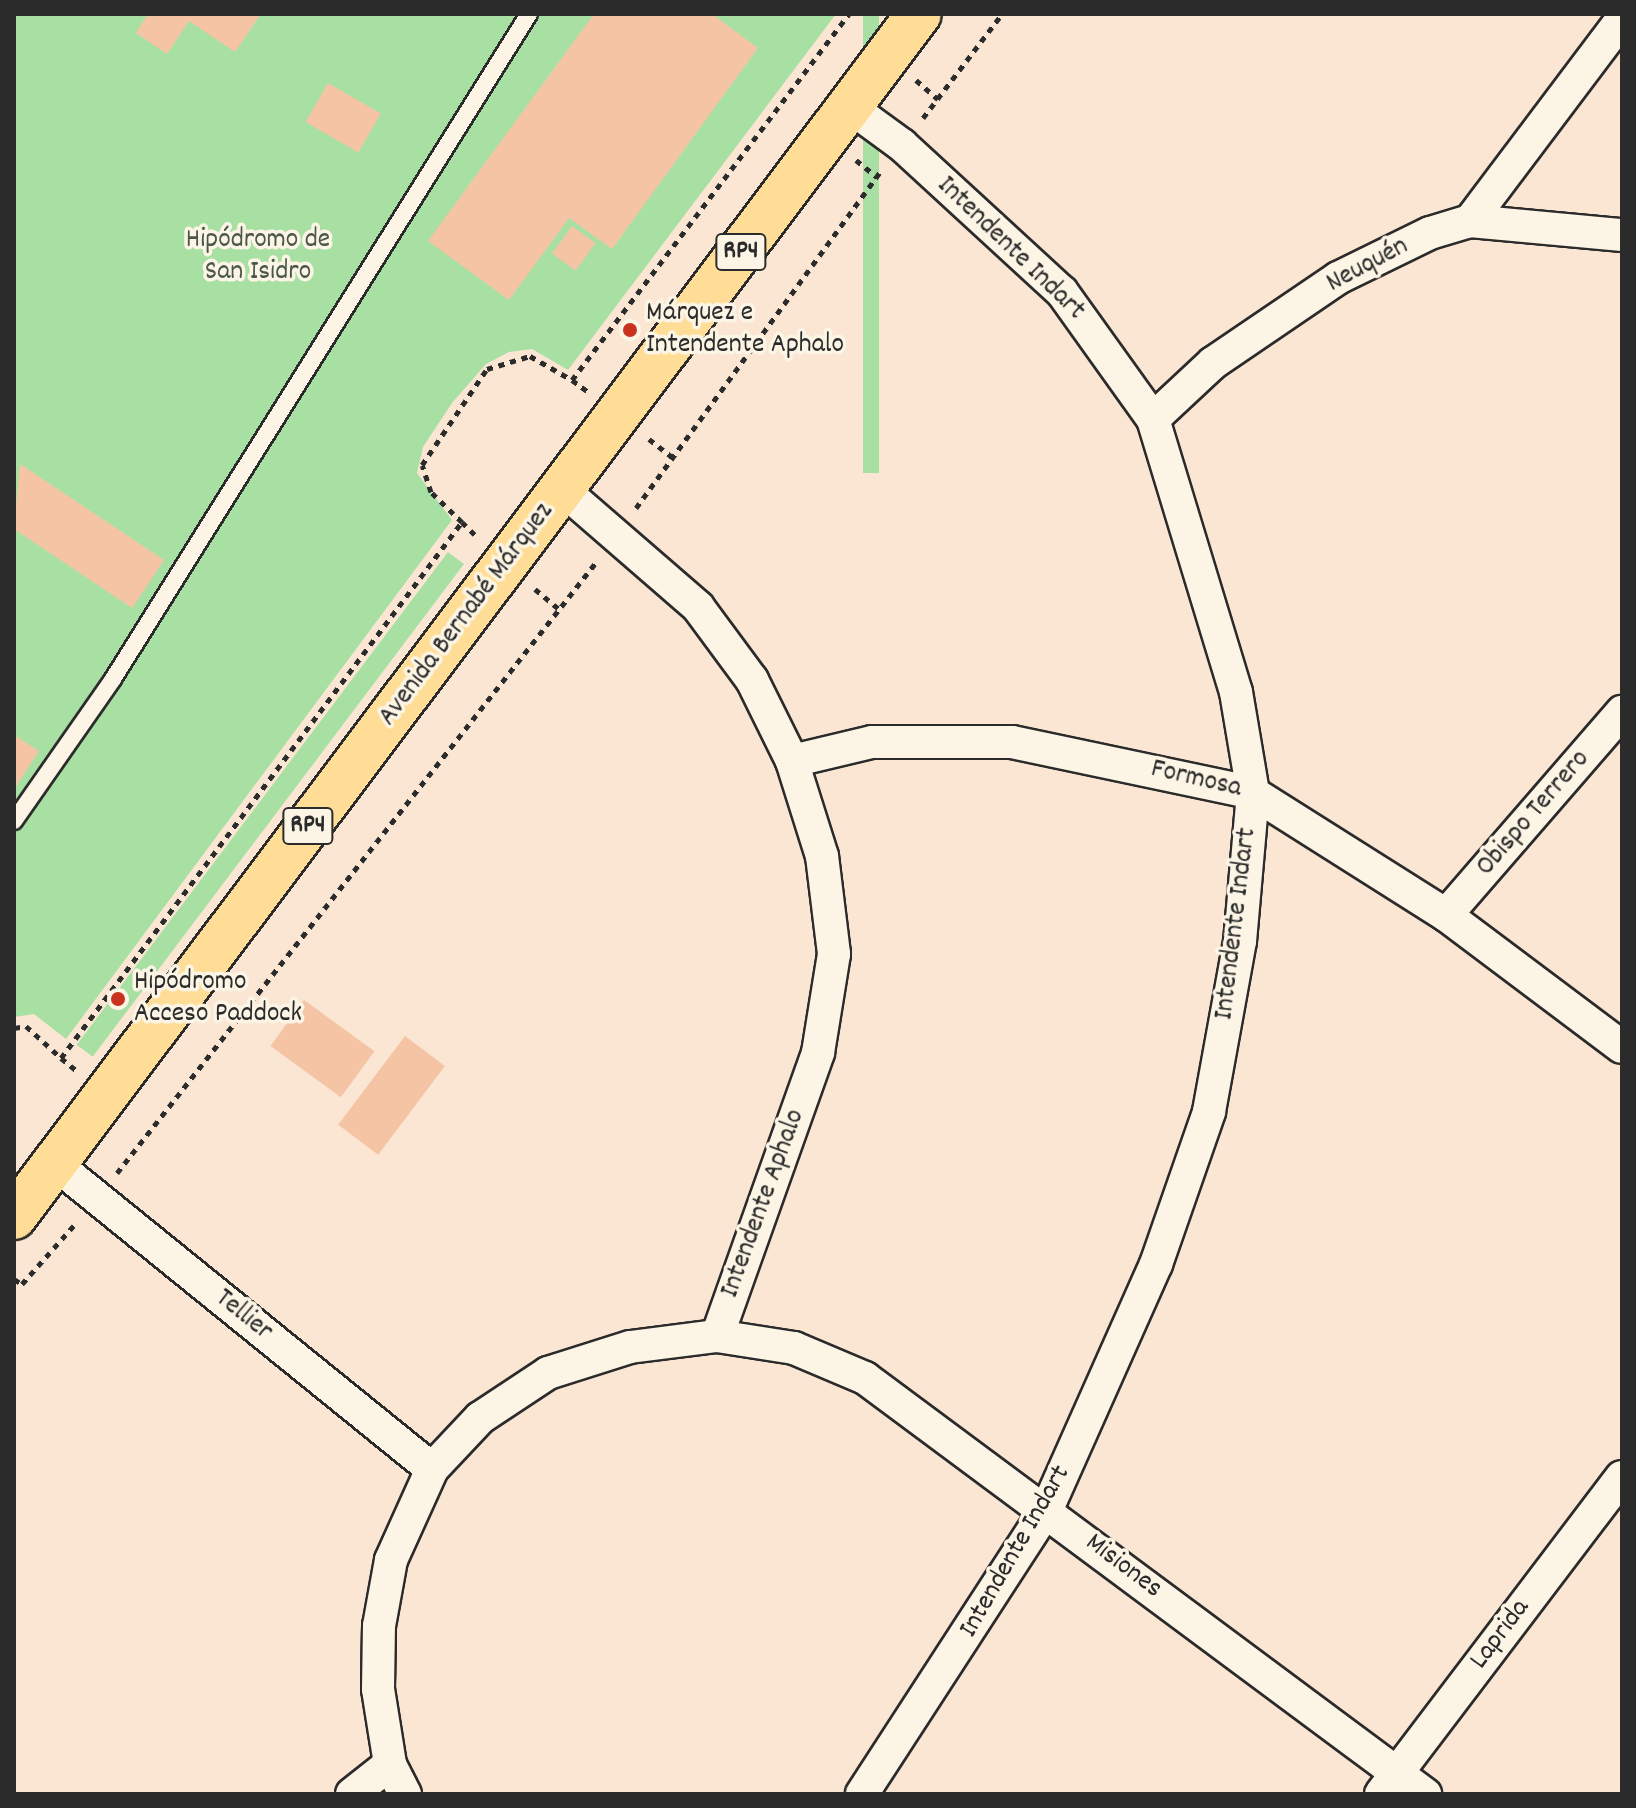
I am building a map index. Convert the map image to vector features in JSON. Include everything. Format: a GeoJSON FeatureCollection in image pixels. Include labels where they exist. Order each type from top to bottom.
{"type":"FeatureCollection","features":[{"type":"Feature","properties":{"kind":"main road","name":"Avenida Bernabé Márquez"},"geometry":{"type":"LineString","coordinates":[[14,1217],[919,14]]}},
{"type":"Feature","properties":{"kind":"street"},"geometry":{"type":"LineString","coordinates":[[1470,221],[1622,19]]}},
{"type":"Feature","properties":{"kind":"street","name":"Intendente Indart"},"geometry":{"type":"LineString","coordinates":[[850,107],[902,145],[1062,292],[1153,419],[1236,692],[1253,793],[1240,941],[1209,1112],[1156,1264],[1047,1509],[862,1794]]}},
{"type":"Feature","properties":{"kind":"street","name":"Neuquén"},"geometry":{"type":"LineString","coordinates":[[1153,419],[1213,363],[1338,278],[1470,221],[1622,235]]}},
{"type":"Feature","properties":{"kind":"street","name":"Intendente Aphalo"},"geometry":{"type":"LineString","coordinates":[[405,1794],[390,1764],[378,1689],[379,1626],[391,1560],[432,1469],[480,1418],[548,1373],[630,1347],[717,1336],[818,1053],[834,954],[822,856],[792,761],[752,680],[698,607],[619,532],[562,489]]}},
{"type":"Feature","properties":{"kind":"street","name":"Obispo Terrero"},"geometry":{"type":"LineString","coordinates":[[1446,915],[1622,712]]}},
{"type":"Feature","properties":{"kind":"street","name":"Formosa"},"geometry":{"type":"LineString","coordinates":[[792,761],[872,742],[1012,742],[1253,793],[1446,915],[1622,1047]]}},
{"type":"Feature","properties":{"kind":"street","name":"Tellier"},"geometry":{"type":"LineString","coordinates":[[54,1163],[432,1469]]}},
{"type":"Feature","properties":{"kind":"street","name":"Misiones"},"geometry":{"type":"LineString","coordinates":[[717,1336],[794,1348],[865,1378],[1047,1509],[1389,1784],[1425,1794]]}},
{"type":"Feature","properties":{"kind":"street","name":"Laprida"},"geometry":{"type":"LineString","coordinates":[[1389,1784],[1622,1477]]}},
{"type":"Feature","properties":{"kind":"street"},"geometry":{"type":"LineString","coordinates":[[352,1794],[390,1764]]}},
{"type":"Feature","properties":{"kind":"lane"},"geometry":{"type":"LineString","coordinates":[[14,821],[113,679],[529,14]]}},
{"type":"Feature","properties":{"kind":"path"},"geometry":{"type":"LineString","coordinates":[[14,1028],[26,1026],[61,1058],[462,522],[431,492],[422,465],[487,369],[530,356],[572,380],[849,14]]}},
{"type":"Feature","properties":{"kind":"path"},"geometry":{"type":"LineString","coordinates":[[14,1279],[22,1284],[97,1198],[619,532],[902,145],[1002,14]]}},
{"type":"Feature","properties":{"kind":"green space","name":"Hipódromo de San Isidro"},"geometry":{"type":"Polygon","coordinates":[[[14,14],[836,14],[568,370],[532,349],[509,352],[486,364],[452,403],[423,447],[417,473],[452,520],[66,1039],[34,1014],[14,1017],[14,14]]]}},
{"type":"Feature","properties":{"kind":"green space"},"geometry":{"type":"Polygon","coordinates":[[[863,14],[879,14],[879,473],[863,473],[863,14]]]}},
{"type":"Feature","properties":{"kind":"green space"},"geometry":{"type":"Polygon","coordinates":[[[448,552],[464,564],[93,1057],[77,1045],[448,552]]]}},
{"type":"Feature","properties":{"kind":"building"},"geometry":{"type":"Polygon","coordinates":[[[148,14],[261,14],[235,52],[189,21],[167,54],[136,33],[148,14]]]}},
{"type":"Feature","properties":{"kind":"building"},"geometry":{"type":"Polygon","coordinates":[[[594,14],[712,14],[758,48],[612,249],[569,218],[509,300],[428,241],[594,14]]]}},
{"type":"Feature","properties":{"kind":"building"},"geometry":{"type":"Polygon","coordinates":[[[328,83],[381,114],[358,152],[306,122],[328,83]]]}},
{"type":"Feature","properties":{"kind":"building"},"geometry":{"type":"Polygon","coordinates":[[[572,226],[595,243],[575,271],[552,254],[572,226]]]}},
{"type":"Feature","properties":{"kind":"building"},"geometry":{"type":"Polygon","coordinates":[[[20,464],[164,560],[132,608],[14,529],[20,464]]]}},
{"type":"Feature","properties":{"kind":"building"},"geometry":{"type":"Polygon","coordinates":[[[14,735],[39,751],[14,789],[14,735]]]}},
{"type":"Feature","properties":{"kind":"building"},"geometry":{"type":"Polygon","coordinates":[[[304,1000],[374,1051],[341,1097],[270,1046],[304,1000]]]}},
{"type":"Feature","properties":{"kind":"building"},"geometry":{"type":"Polygon","coordinates":[[[405,1036],[445,1066],[378,1155],[338,1125],[405,1036]]]}},
{"type":"Feature","properties":{"kind":"place","name":"Márquez e Intendente Aphalo"},"geometry":{"type":"Point","coordinates":[630,330]}},
{"type":"Feature","properties":{"kind":"place","name":"Hipódromo Acceso Paddock"},"geometry":{"type":"Point","coordinates":[118,999]}}]}
